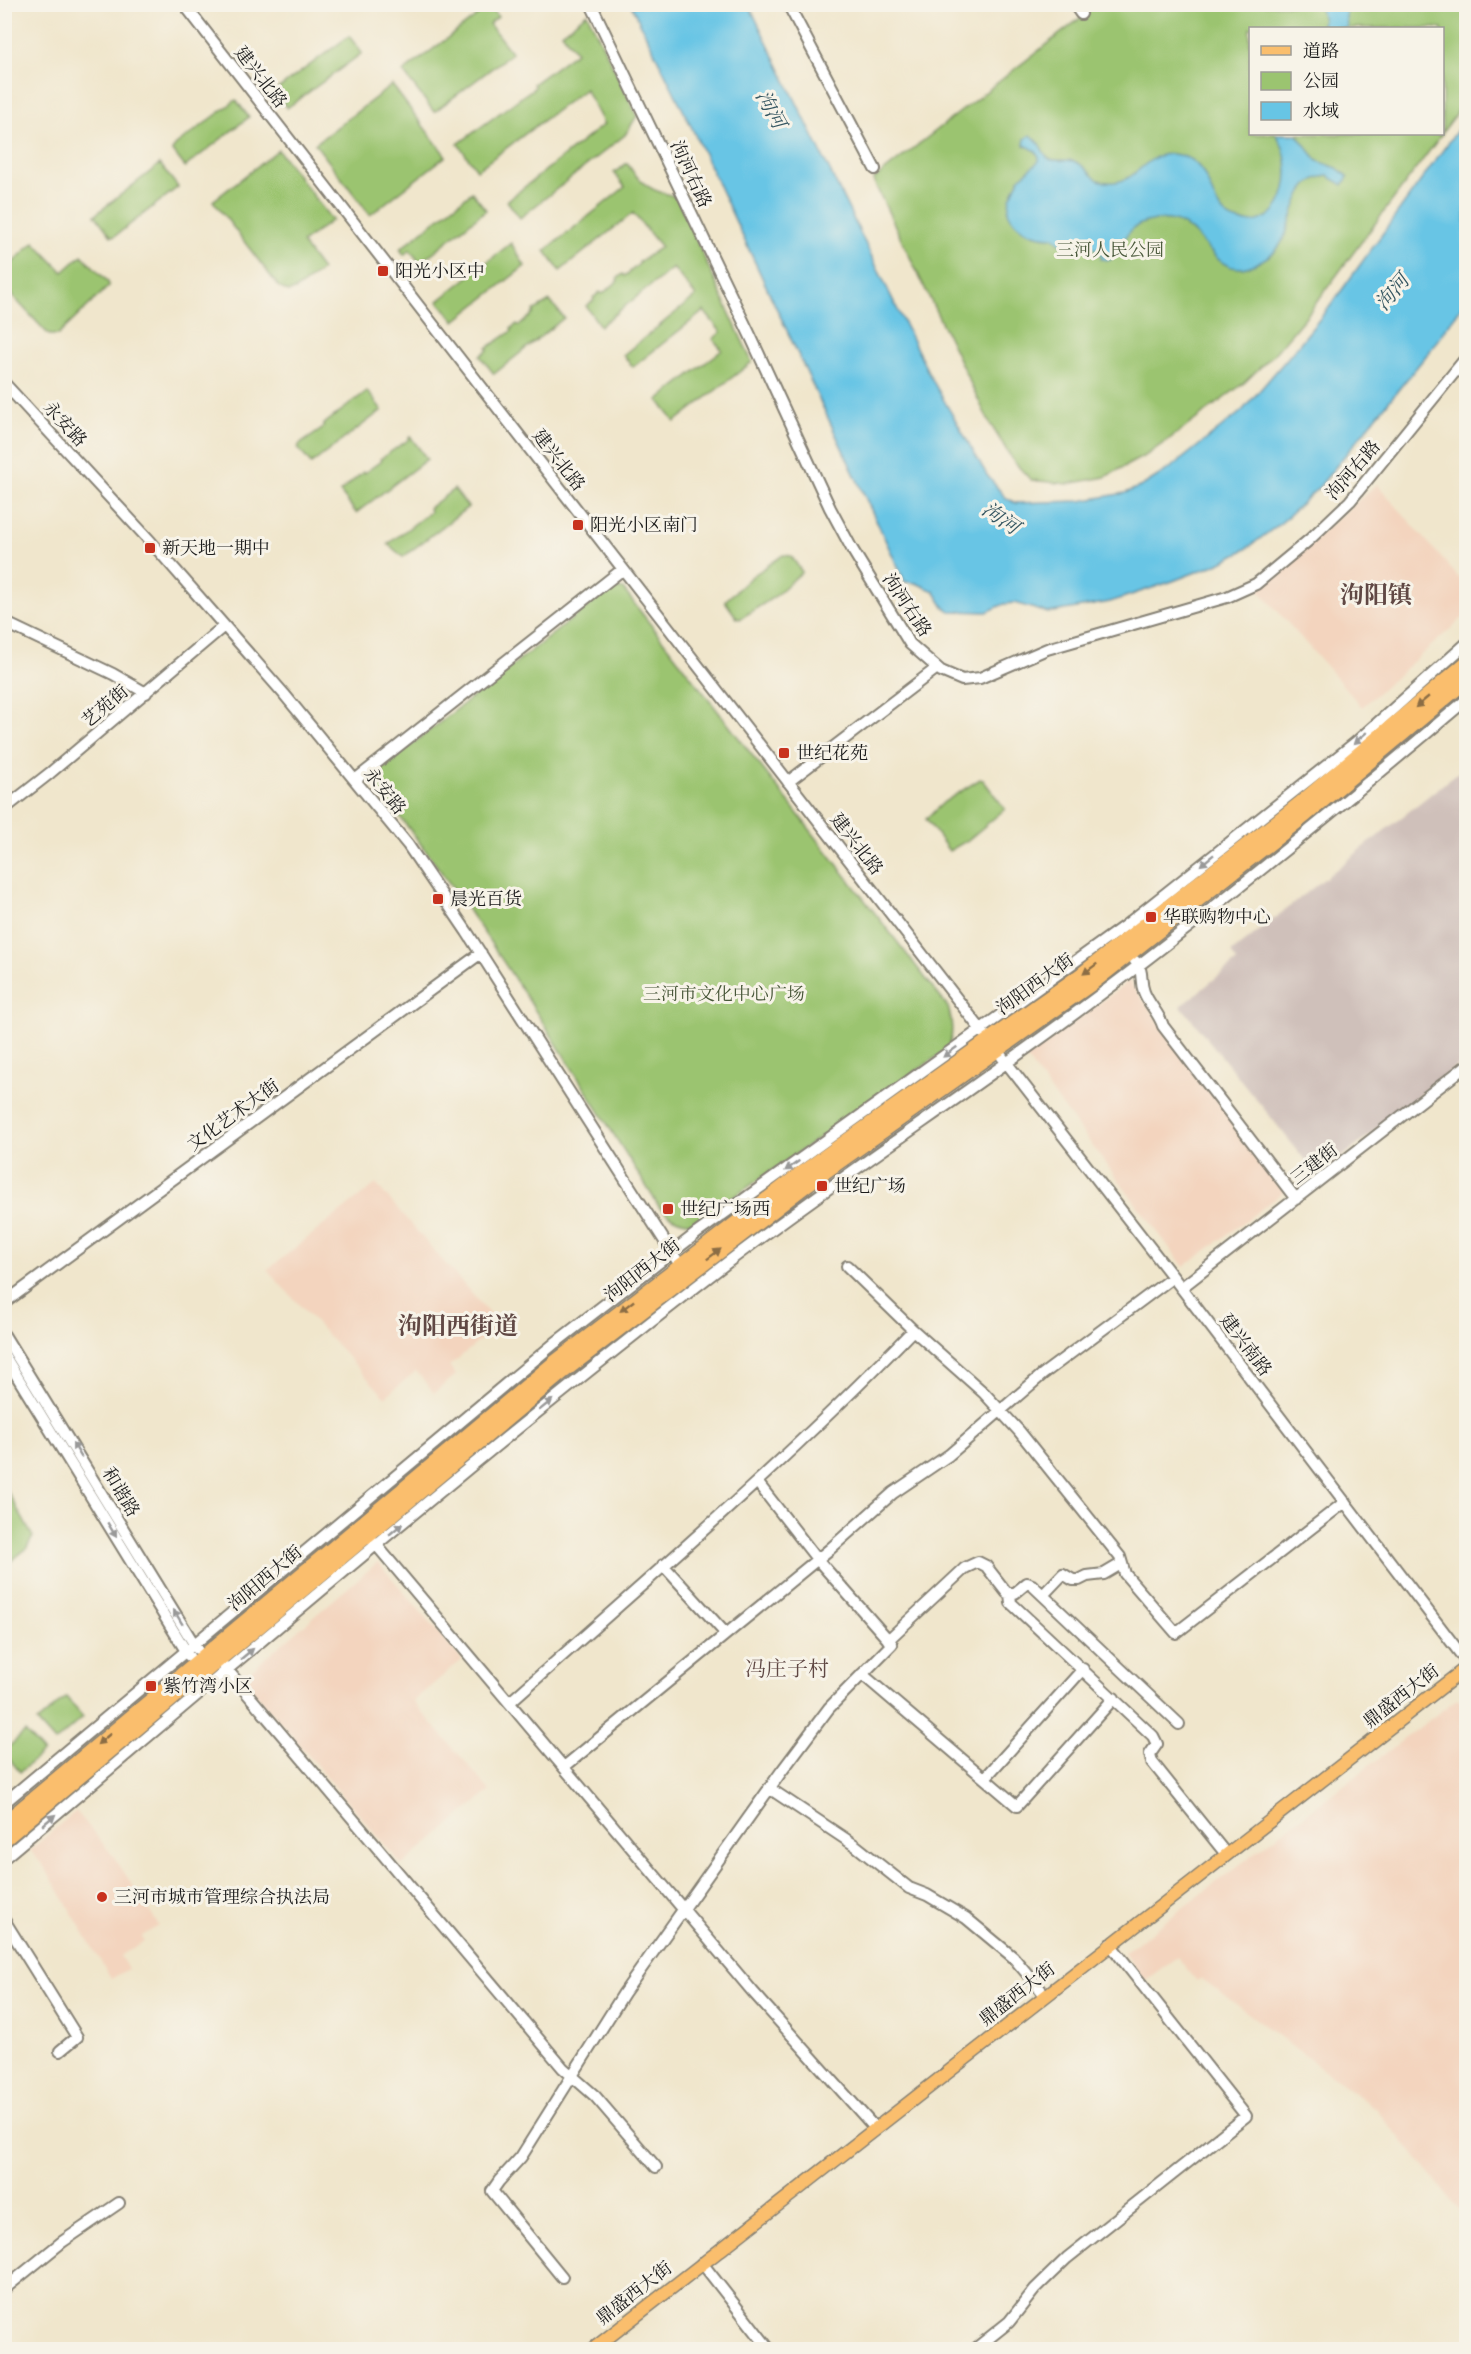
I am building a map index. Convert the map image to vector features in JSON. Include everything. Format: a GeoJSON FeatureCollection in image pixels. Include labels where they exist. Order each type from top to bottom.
{"type":"FeatureCollection","features":[{"type":"Feature","properties":{"kind":"highway","name":"泃阳西大街"},"geometry":{"type":"LineString","coordinates":[[4,1839],[204,1661],[372,1540],[562,1372],[716,1252],[993,1046],[1307,798],[1467,664]]}},
{"type":"Feature","properties":{"kind":"highway","name":"泃阳西大街"},"geometry":{"type":"LineString","coordinates":[[4,1824],[204,1661],[676,1258],[993,1046],[1134,959],[1467,680]]}},
{"type":"Feature","properties":{"kind":"main road","name":"鼎盛西大街"},"geometry":{"type":"LineString","coordinates":[[592,2349],[1467,1668]]}},
{"type":"Feature","properties":{"kind":"street","name":"建兴北路"},"geometry":{"type":"LineString","coordinates":[[184,4],[993,1046]]}},
{"type":"Feature","properties":{"kind":"street","name":"泃河右路"},"geometry":{"type":"LineString","coordinates":[[591,4],[830,508],[852,549],[910,644],[937,668],[962,680],[980,678],[1047,650],[1227,597],[1256,584],[1309,540],[1350,501],[1467,358]]}},
{"type":"Feature","properties":{"kind":"street"},"geometry":{"type":"LineString","coordinates":[[788,4],[875,169]]}},
{"type":"Feature","properties":{"kind":"street"},"geometry":{"type":"LineString","coordinates":[[1074,4],[1081,14]]}},
{"type":"Feature","properties":{"kind":"street","name":"永安路"},"geometry":{"type":"LineString","coordinates":[[4,383],[151,542],[408,845],[481,953],[676,1258]]}},
{"type":"Feature","properties":{"kind":"street"},"geometry":{"type":"LineString","coordinates":[[355,780],[623,569]]}},
{"type":"Feature","properties":{"kind":"street"},"geometry":{"type":"LineString","coordinates":[[4,622],[146,693]]}},
{"type":"Feature","properties":{"kind":"street","name":"艺苑街"},"geometry":{"type":"LineString","coordinates":[[4,809],[224,626]]}},
{"type":"Feature","properties":{"kind":"street"},"geometry":{"type":"LineString","coordinates":[[993,1046],[1126,925],[1355,743],[1467,644]]}},
{"type":"Feature","properties":{"kind":"street"},"geometry":{"type":"LineString","coordinates":[[788,782],[937,668]]}},
{"type":"Feature","properties":{"kind":"street"},"geometry":{"type":"LineString","coordinates":[[1296,1199],[1163,1026],[1143,989],[1142,969],[1134,959],[1316,826],[1467,700]]}},
{"type":"Feature","properties":{"kind":"street","name":"文化艺术大街"},"geometry":{"type":"LineString","coordinates":[[4,1303],[481,953]]}},
{"type":"Feature","properties":{"kind":"street","name":"建兴南路"},"geometry":{"type":"LineString","coordinates":[[993,1046],[1182,1288],[1467,1661]]}},
{"type":"Feature","properties":{"kind":"street","name":"三建街"},"geometry":{"type":"LineString","coordinates":[[1182,1288],[1467,1065]]}},
{"type":"Feature","properties":{"kind":"street"},"geometry":{"type":"LineString","coordinates":[[847,1266],[913,1330],[984,1393],[1120,1557],[1125,1574],[1176,1633],[1345,1502]]}},
{"type":"Feature","properties":{"kind":"street"},"geometry":{"type":"LineString","coordinates":[[564,1767],[817,1559],[893,1493],[949,1455],[1043,1374],[1173,1277]]}},
{"type":"Feature","properties":{"kind":"street"},"geometry":{"type":"LineString","coordinates":[[510,1702],[757,1482],[862,1383],[913,1330]]}},
{"type":"Feature","properties":{"kind":"street","name":"和谐路"},"geometry":{"type":"LineString","coordinates":[[4,1335],[204,1661]]}},
{"type":"Feature","properties":{"kind":"street","name":"和谐路"},"geometry":{"type":"LineString","coordinates":[[4,1354],[204,1661]]}},
{"type":"Feature","properties":{"kind":"street"},"geometry":{"type":"LineString","coordinates":[[562,2277],[492,2191],[521,2157],[624,1993],[769,1788],[830,1708],[892,1644],[817,1559],[757,1482]]}},
{"type":"Feature","properties":{"kind":"street"},"geometry":{"type":"LineString","coordinates":[[372,1540],[753,1992],[875,2128]]}},
{"type":"Feature","properties":{"kind":"street"},"geometry":{"type":"LineString","coordinates":[[888,1640],[965,1568],[975,1562],[986,1566],[999,1585],[1010,1594],[1011,1603],[1153,1736],[1157,1744],[1150,1754],[1152,1762],[1226,1854]]}},
{"type":"Feature","properties":{"kind":"street"},"geometry":{"type":"LineString","coordinates":[[1043,1594],[1063,1574],[1073,1580],[1079,1580],[1104,1574],[1121,1564]]}},
{"type":"Feature","properties":{"kind":"street"},"geometry":{"type":"LineString","coordinates":[[663,1565],[726,1634]]}},
{"type":"Feature","properties":{"kind":"street"},"geometry":{"type":"LineString","coordinates":[[1010,1594],[1030,1583],[1179,1724]]}},
{"type":"Feature","properties":{"kind":"street"},"geometry":{"type":"LineString","coordinates":[[4,1803],[204,1661]]}},
{"type":"Feature","properties":{"kind":"street"},"geometry":{"type":"LineString","coordinates":[[4,1858],[204,1661]]}},
{"type":"Feature","properties":{"kind":"street"},"geometry":{"type":"LineString","coordinates":[[204,1661],[563,2068],[595,2096],[656,2167]]}},
{"type":"Feature","properties":{"kind":"street"},"geometry":{"type":"LineString","coordinates":[[985,1778],[1083,1669]]}},
{"type":"Feature","properties":{"kind":"street"},"geometry":{"type":"LineString","coordinates":[[862,1674],[1017,1806],[1114,1698]]}},
{"type":"Feature","properties":{"kind":"street"},"geometry":{"type":"LineString","coordinates":[[769,1788],[856,1846],[909,1888],[927,1895],[966,1918],[1013,1957],[1045,1995]]}},
{"type":"Feature","properties":{"kind":"street"},"geometry":{"type":"LineString","coordinates":[[4,1920],[77,2037],[60,2051]]}},
{"type":"Feature","properties":{"kind":"street"},"geometry":{"type":"LineString","coordinates":[[975,2349],[1010,2322],[1035,2289],[1067,2258],[1246,2116],[1110,1944]]}},
{"type":"Feature","properties":{"kind":"street"},"geometry":{"type":"LineString","coordinates":[[4,2289],[62,2242],[119,2203]]}},
{"type":"Feature","properties":{"kind":"street"},"geometry":{"type":"LineString","coordinates":[[702,2263],[770,2349]]}},
{"type":"Feature","properties":{"kind":"shaded area"},"geometry":{"type":"Polygon","coordinates":[[[1377,484],[1466,586],[1466,615],[1362,707],[1258,589],[1377,484]]]}},
{"type":"Feature","properties":{"kind":"shaded area"},"geometry":{"type":"Polygon","coordinates":[[[1466,766],[1466,1059],[1318,1176],[1181,1006],[1237,961],[1231,953],[1466,766]]]}},
{"type":"Feature","properties":{"kind":"shaded area"},"geometry":{"type":"Polygon","coordinates":[[[1129,981],[1285,1191],[1184,1267],[1026,1058],[1129,981]]]}},
{"type":"Feature","properties":{"kind":"shaded area"},"geometry":{"type":"Polygon","coordinates":[[[376,1184],[499,1325],[449,1366],[456,1375],[434,1393],[416,1371],[385,1397],[267,1270],[376,1184]]]}},
{"type":"Feature","properties":{"kind":"shaded area"},"geometry":{"type":"Polygon","coordinates":[[[378,1562],[462,1660],[413,1701],[490,1791],[402,1865],[242,1678],[378,1562]]]}},
{"type":"Feature","properties":{"kind":"shaded area"},"geometry":{"type":"Polygon","coordinates":[[[1458,1698],[1466,1708],[1466,2213],[1464,2215],[1375,2108],[1201,1978],[1197,1981],[1177,1957],[1144,1981],[1124,1953],[1458,1698]]]}},
{"type":"Feature","properties":{"kind":"shaded area","name":"三河市城市管理综合执法局"},"geometry":{"type":"Polygon","coordinates":[[[76,1811],[114,1857],[159,1926],[142,1936],[144,1941],[120,1956],[128,1969],[111,1979],[46,1869],[30,1850],[76,1811]]]}},
{"type":"Feature","properties":{"kind":"green space","name":"三河人民公园"},"geometry":{"type":"Polygon","coordinates":[[[1083,5],[1466,5],[1466,90],[1454,117],[1444,130],[1444,27],[1249,27],[1249,135],[1441,135],[1307,315],[1274,354],[1244,383],[1148,454],[1105,477],[1068,484],[1031,480],[1014,462],[989,422],[873,180],[1088,12],[1083,5]]]}},
{"type":"Feature","properties":{"kind":"green space"},"geometry":{"type":"Polygon","coordinates":[[[490,6],[498,17],[489,24],[512,53],[434,112],[403,72],[490,6]]]}},
{"type":"Feature","properties":{"kind":"green space"},"geometry":{"type":"Polygon","coordinates":[[[587,13],[637,116],[625,135],[520,218],[507,201],[604,124],[585,89],[477,170],[458,144],[535,87],[533,84],[576,52],[562,33],[587,13]]]}},
{"type":"Feature","properties":{"kind":"green space"},"geometry":{"type":"Polygon","coordinates":[[[349,36],[362,53],[287,108],[275,91],[349,36]]]}},
{"type":"Feature","properties":{"kind":"green space"},"geometry":{"type":"Polygon","coordinates":[[[392,85],[446,156],[370,215],[315,144],[392,85]]]}},
{"type":"Feature","properties":{"kind":"green space"},"geometry":{"type":"Polygon","coordinates":[[[236,100],[249,117],[185,167],[172,150],[236,100]]]}},
{"type":"Feature","properties":{"kind":"green space"},"geometry":{"type":"Polygon","coordinates":[[[278,150],[332,220],[302,243],[322,270],[295,290],[288,292],[279,287],[213,201],[278,150]]]}},
{"type":"Feature","properties":{"kind":"green space"},"geometry":{"type":"Polygon","coordinates":[[[627,163],[647,186],[676,196],[752,362],[675,422],[658,400],[722,350],[713,339],[721,332],[704,311],[633,367],[623,355],[696,296],[673,268],[600,326],[586,306],[600,292],[602,294],[623,274],[625,276],[639,262],[661,247],[633,213],[560,271],[545,251],[625,187],[614,173],[627,163]]]}},
{"type":"Feature","properties":{"kind":"green space"},"geometry":{"type":"Polygon","coordinates":[[[160,164],[178,187],[115,236],[111,236],[95,215],[160,164]]]}},
{"type":"Feature","properties":{"kind":"green space"},"geometry":{"type":"Polygon","coordinates":[[[472,192],[486,210],[420,263],[410,250],[404,255],[400,249],[472,192]]]}},
{"type":"Feature","properties":{"kind":"green space"},"geometry":{"type":"Polygon","coordinates":[[[34,242],[63,272],[82,255],[108,282],[109,286],[58,335],[49,335],[5,288],[5,270],[34,242]]]}},
{"type":"Feature","properties":{"kind":"green space"},"geometry":{"type":"Polygon","coordinates":[[[511,243],[525,266],[455,321],[438,301],[511,243]]]}},
{"type":"Feature","properties":{"kind":"green space"},"geometry":{"type":"Polygon","coordinates":[[[550,301],[564,318],[494,374],[480,356],[488,350],[487,348],[512,331],[511,329],[517,324],[519,326],[534,313],[533,311],[550,301]]]}},
{"type":"Feature","properties":{"kind":"green space"},"geometry":{"type":"Polygon","coordinates":[[[367,391],[382,410],[311,464],[298,448],[299,445],[367,391]]]}},
{"type":"Feature","properties":{"kind":"green space"},"geometry":{"type":"Polygon","coordinates":[[[410,436],[427,459],[356,513],[340,492],[363,472],[381,461],[380,459],[408,440],[410,436]]]}},
{"type":"Feature","properties":{"kind":"green space"},"geometry":{"type":"Polygon","coordinates":[[[454,489],[468,507],[403,557],[388,544],[430,512],[429,508],[454,489]]]}},
{"type":"Feature","properties":{"kind":"green space"},"geometry":{"type":"Polygon","coordinates":[[[783,555],[791,556],[802,572],[774,597],[740,619],[737,618],[725,601],[751,577],[783,555]]]}},
{"type":"Feature","properties":{"kind":"green space","name":"三河市文化中心广场"},"geometry":{"type":"Polygon","coordinates":[[[610,589],[623,589],[948,1007],[951,1022],[952,1033],[948,1049],[696,1223],[676,1219],[660,1208],[490,942],[418,840],[379,790],[378,771],[610,589]]]}},
{"type":"Feature","properties":{"kind":"green space"},"geometry":{"type":"Polygon","coordinates":[[[980,779],[1005,809],[968,840],[949,851],[926,819],[944,802],[980,779]]]}},
{"type":"Feature","properties":{"kind":"green space"},"geometry":{"type":"Polygon","coordinates":[[[5,1487],[33,1537],[26,1549],[5,1566],[5,1487]]]}},
{"type":"Feature","properties":{"kind":"green space"},"geometry":{"type":"Polygon","coordinates":[[[66,1697],[83,1717],[55,1742],[37,1722],[66,1697]]]}},
{"type":"Feature","properties":{"kind":"green space"},"geometry":{"type":"Polygon","coordinates":[[[25,1732],[43,1752],[20,1772],[5,1754],[5,1750],[25,1732]]]}},
{"type":"Feature","properties":{"kind":"water","name":"泃河"},"geometry":{"type":"Polygon","coordinates":[[[631,5],[749,5],[930,376],[987,475],[1005,497],[1015,503],[1080,501],[1125,493],[1142,486],[1172,467],[1242,411],[1331,305],[1466,118],[1466,301],[1429,352],[1320,486],[1282,522],[1246,549],[1217,564],[1110,602],[1048,613],[1015,603],[1004,604],[987,612],[950,611],[944,607],[934,591],[916,583],[905,582],[690,124],[631,5]]]}},
{"type":"Feature","properties":{"kind":"water"},"geometry":{"type":"Polygon","coordinates":[[[1319,5],[1345,5],[1347,27],[1321,27],[1323,20],[1319,5]]]}},
{"type":"Feature","properties":{"kind":"water"},"geometry":{"type":"Polygon","coordinates":[[[1030,135],[1036,139],[1049,159],[1076,162],[1100,181],[1106,182],[1123,180],[1159,156],[1179,155],[1192,160],[1207,179],[1222,212],[1232,219],[1245,222],[1260,220],[1272,213],[1280,203],[1287,175],[1282,146],[1276,135],[1297,135],[1318,161],[1337,168],[1348,177],[1343,185],[1328,176],[1315,180],[1305,187],[1285,236],[1278,247],[1269,256],[1248,267],[1228,266],[1219,260],[1194,233],[1184,225],[1171,220],[1153,220],[1135,227],[1110,260],[1101,259],[1102,254],[1097,253],[1097,249],[1063,245],[1053,237],[1040,236],[1027,231],[1016,224],[1008,212],[1010,198],[1019,179],[1039,161],[1037,153],[1024,145],[1025,139],[1030,135]]]}},
{"type":"Feature","properties":{"kind":"place","name":"阳光小区中"},"geometry":{"type":"Point","coordinates":[383,271]}},
{"type":"Feature","properties":{"kind":"place","name":"阳光小区南门"},"geometry":{"type":"Point","coordinates":[578,525]}},
{"type":"Feature","properties":{"kind":"place","name":"新天地一期中"},"geometry":{"type":"Point","coordinates":[150,548]}},
{"type":"Feature","properties":{"kind":"place","name":"世纪花苑"},"geometry":{"type":"Point","coordinates":[784,753]}},
{"type":"Feature","properties":{"kind":"place","name":"晨光百货"},"geometry":{"type":"Point","coordinates":[438,899]}},
{"type":"Feature","properties":{"kind":"place","name":"华联购物中心"},"geometry":{"type":"Point","coordinates":[1151,917]}},
{"type":"Feature","properties":{"kind":"place","name":"世纪广场"},"geometry":{"type":"Point","coordinates":[822,1186]}},
{"type":"Feature","properties":{"kind":"place","name":"世纪广场西"},"geometry":{"type":"Point","coordinates":[668,1209]}},
{"type":"Feature","properties":{"kind":"place","name":"紫竹湾小区"},"geometry":{"type":"Point","coordinates":[151,1686]}},
{"type":"Feature","properties":{"kind":"place","name":"三河市城市管理综合执法局"},"geometry":{"type":"Point","coordinates":[102,1897]}},
{"type":"Feature","properties":{"kind":"district","name":"泃阳镇"},"geometry":{"type":"Point","coordinates":[1376,595]}},
{"type":"Feature","properties":{"kind":"district","name":"泃阳西街道"},"geometry":{"type":"Point","coordinates":[458,1326]}},
{"type":"Feature","properties":{"kind":"district","name":"冯庄子村"},"geometry":{"type":"Point","coordinates":[787,1669]}}]}
